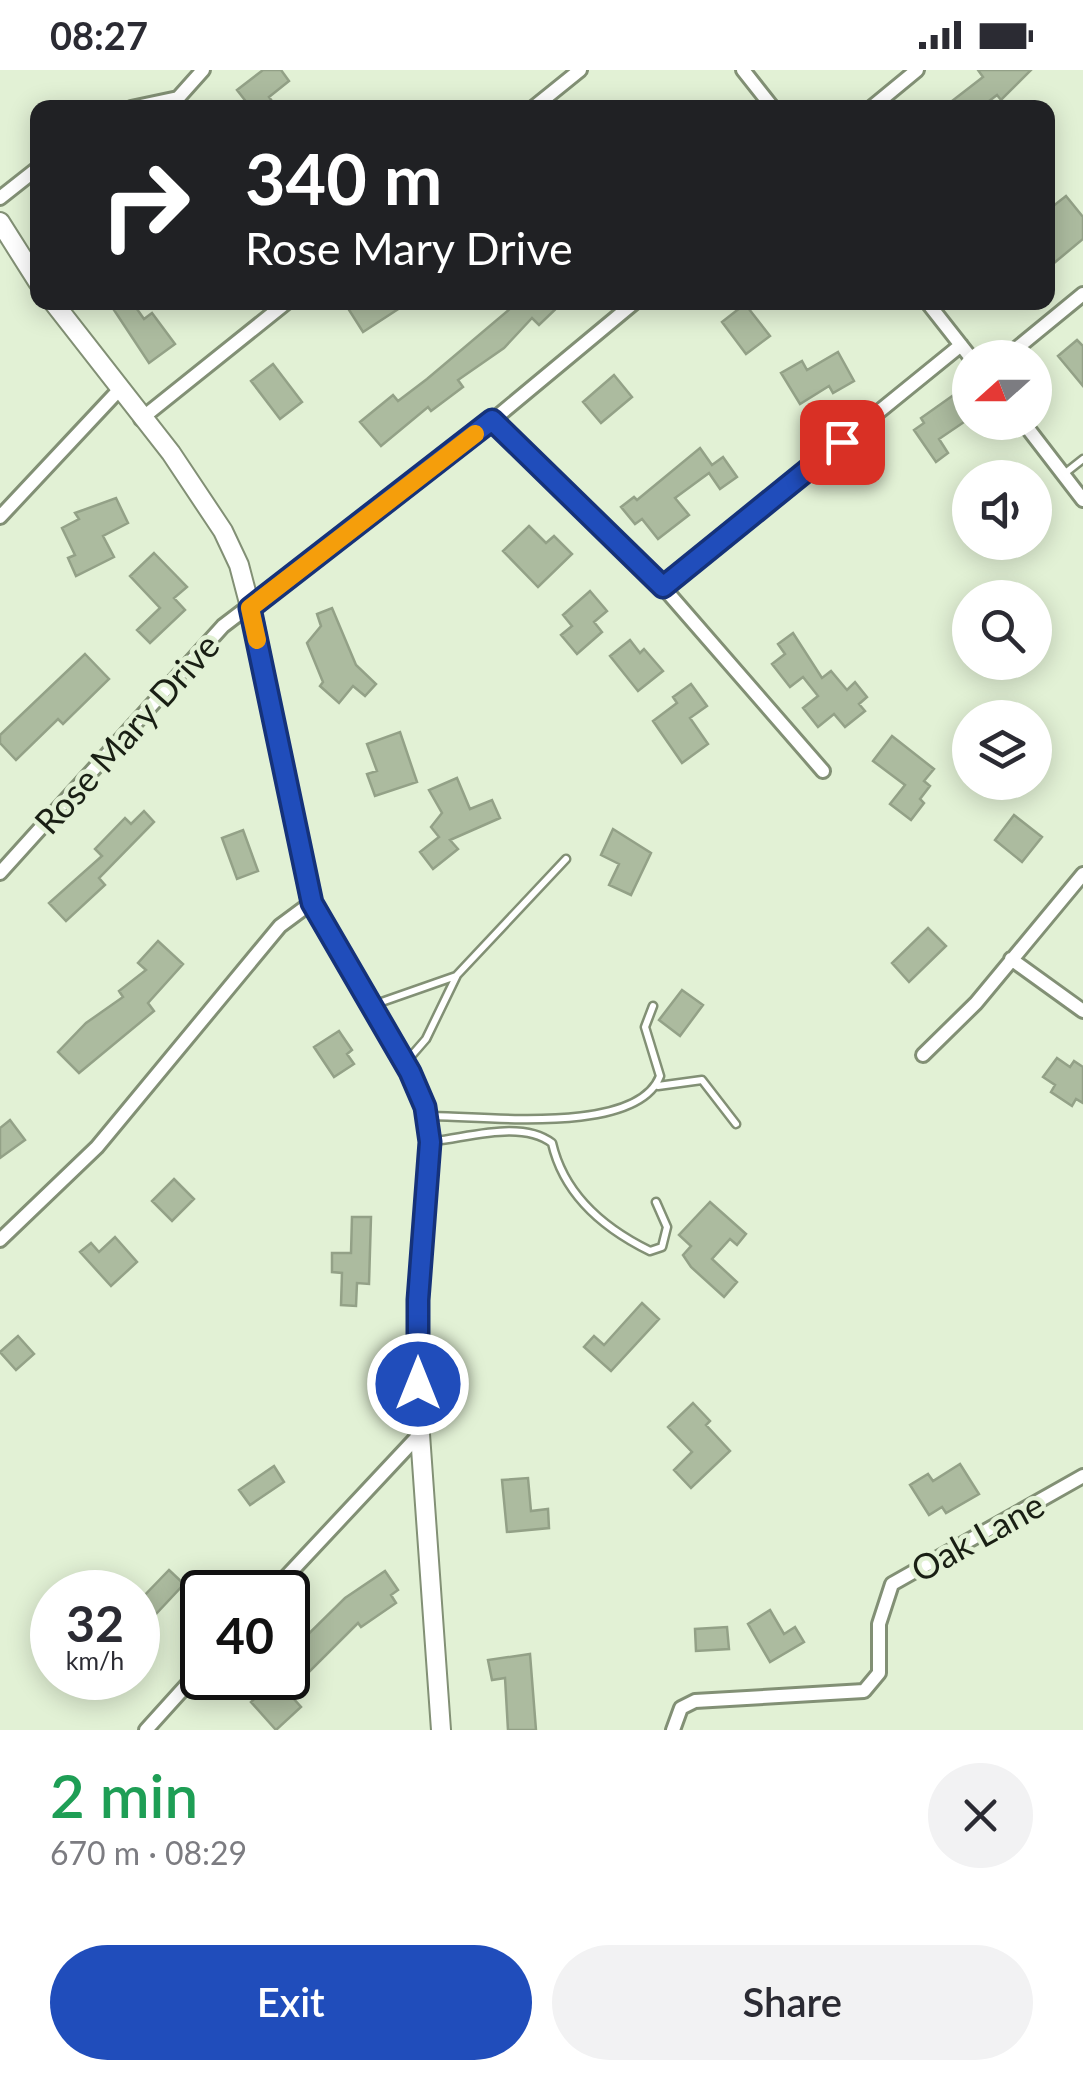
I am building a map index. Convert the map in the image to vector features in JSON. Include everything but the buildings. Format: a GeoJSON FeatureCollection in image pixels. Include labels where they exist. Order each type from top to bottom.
{"type":"FeatureCollection","features":[{"type":"Feature","properties":{"kind":"street"},"geometry":{"type":"LineString","coordinates":[[169,100],[178,98],[203,70]]}},
{"type":"Feature","properties":{"kind":"street"},"geometry":{"type":"LineString","coordinates":[[543,100],[580,70]]}},
{"type":"Feature","properties":{"kind":"street"},"geometry":{"type":"LineString","coordinates":[[743,70],[767,100]]}},
{"type":"Feature","properties":{"kind":"street"},"geometry":{"type":"LineString","coordinates":[[882,100],[918,70]]}},
{"type":"Feature","properties":{"kind":"street"},"geometry":{"type":"LineString","coordinates":[[0,198],[30,174]]}},
{"type":"Feature","properties":{"kind":"street"},"geometry":{"type":"LineString","coordinates":[[0,222],[30,269]]}},
{"type":"Feature","properties":{"kind":"street"},"geometry":{"type":"LineString","coordinates":[[1028,340],[1083,294]]}},
{"type":"Feature","properties":{"kind":"street"},"geometry":{"type":"LineString","coordinates":[[59,310],[215,517],[239,566],[312,903],[405,1063],[428,1116],[430,1142],[418,1300],[419,1435],[441,1730]]}},
{"type":"Feature","properties":{"kind":"street"},"geometry":{"type":"LineString","coordinates":[[141,419],[278,310]]}},
{"type":"Feature","properties":{"kind":"street","name":"Rose Mary Drive"},"geometry":{"type":"LineString","coordinates":[[0,873],[223,626],[492,420],[625,310]]}},
{"type":"Feature","properties":{"kind":"street"},"geometry":{"type":"LineString","coordinates":[[934,310],[957,340]]}},
{"type":"Feature","properties":{"kind":"street"},"geometry":{"type":"LineString","coordinates":[[663,587],[952,352]]}},
{"type":"Feature","properties":{"kind":"street"},"geometry":{"type":"LineString","coordinates":[[0,516],[118,391]]}},
{"type":"Feature","properties":{"kind":"street"},"geometry":{"type":"LineString","coordinates":[[492,420],[663,587],[823,771]]}},
{"type":"Feature","properties":{"kind":"street"},"geometry":{"type":"LineString","coordinates":[[1037,440],[1083,500]]}},
{"type":"Feature","properties":{"kind":"street"},"geometry":{"type":"LineString","coordinates":[[923,1055],[976,1003],[1083,874]]}},
{"type":"Feature","properties":{"kind":"street"},"geometry":{"type":"LineString","coordinates":[[0,1240],[97,1146],[287,918],[312,903]]}},
{"type":"Feature","properties":{"kind":"street"},"geometry":{"type":"LineString","coordinates":[[1011,959],[1083,1012]]}},
{"type":"Feature","properties":{"kind":"street"},"geometry":{"type":"LineString","coordinates":[[293,1570],[419,1435]]}},
{"type":"Feature","properties":{"kind":"street","name":"Oak Lane"},"geometry":{"type":"LineString","coordinates":[[673,1730],[682,1708],[695,1701],[864,1691],[878,1673],[879,1624],[892,1584],[1083,1476]]}},
{"type":"Feature","properties":{"kind":"street"},"geometry":{"type":"LineString","coordinates":[[146,1730],[180,1692]]}},
{"type":"Feature","properties":{"kind":"lane"},"geometry":{"type":"LineString","coordinates":[[1064,474],[1083,459]]}},
{"type":"Feature","properties":{"kind":"lane"},"geometry":{"type":"LineString","coordinates":[[405,1063],[426,1039],[457,976],[566,859]]}},
{"type":"Feature","properties":{"kind":"lane"},"geometry":{"type":"LineString","coordinates":[[372,1006],[457,976]]}},
{"type":"Feature","properties":{"kind":"lane"},"geometry":{"type":"LineString","coordinates":[[428,1116],[594,1118],[643,1101],[656,1086],[659,1059],[645,1027],[653,1006]]}},
{"type":"Feature","properties":{"kind":"lane"},"geometry":{"type":"LineString","coordinates":[[656,1086],[702,1080],[736,1124]]}},
{"type":"Feature","properties":{"kind":"lane"},"geometry":{"type":"LineString","coordinates":[[430,1142],[524,1132],[543,1136],[552,1143],[559,1171],[578,1200],[626,1240],[650,1251],[662,1247],[667,1227],[656,1202]]}},
{"type":"Feature","properties":{"kind":"slow traffic"},"geometry":{"type":"LineString","coordinates":[[257,640],[250,608],[475,434]]}},
{"type":"Feature","properties":{"kind":"route"},"geometry":{"type":"LineString","coordinates":[[418,1384],[418,1300],[430,1142],[428,1116],[410,1072],[312,903],[286,795],[250,608],[492,420],[540,471],[602,523],[663,587],[842,442]]}}]}
